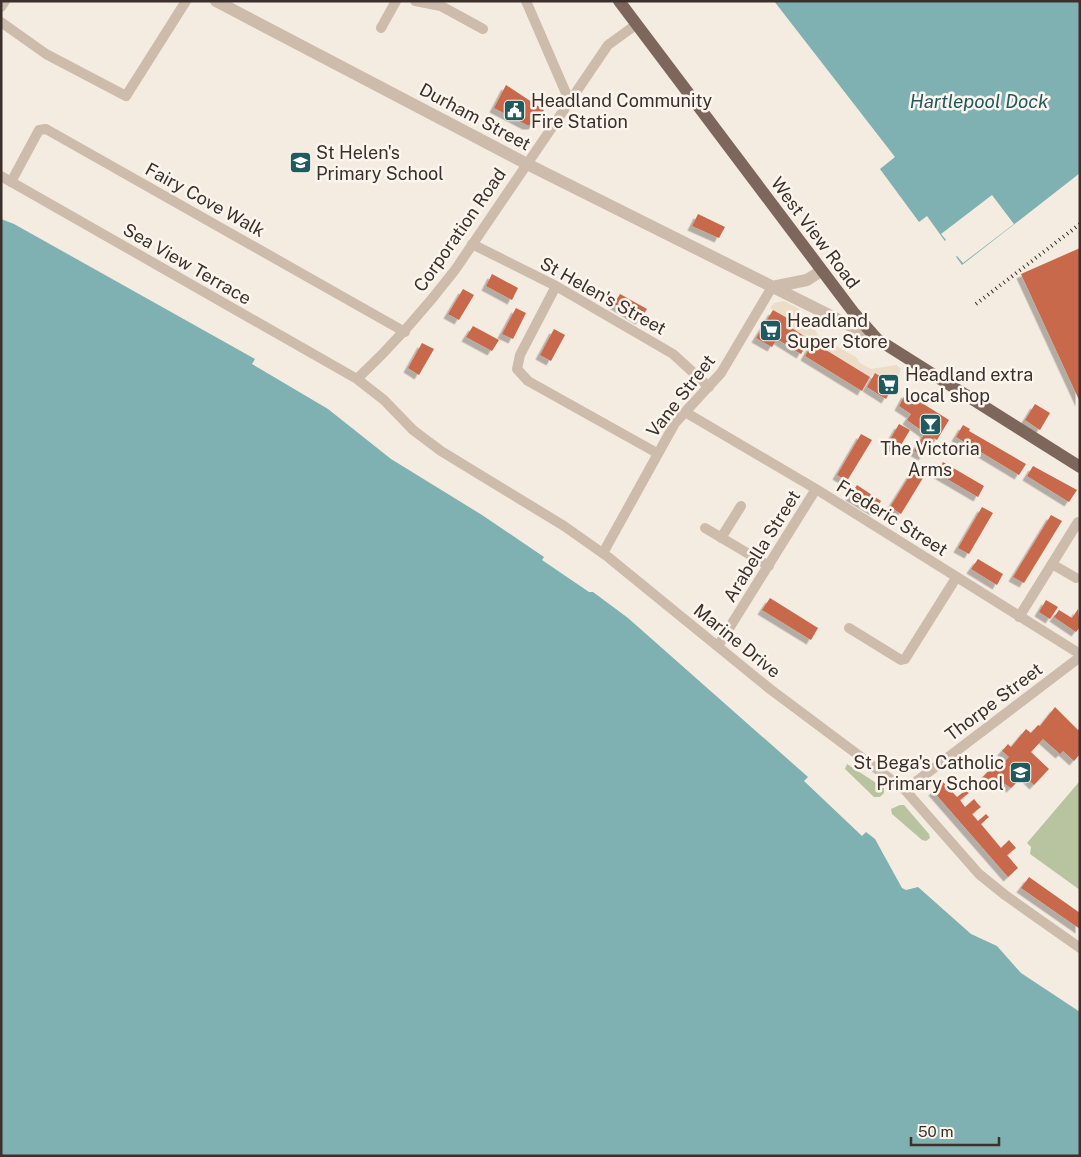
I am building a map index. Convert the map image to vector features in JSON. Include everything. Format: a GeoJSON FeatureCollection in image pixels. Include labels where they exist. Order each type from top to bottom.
{"type":"FeatureCollection","features":[{"type":"Feature","properties":{"kind":"main road","name":"West View Road"},"geometry":{"type":"LineString","coordinates":[[619,1],[821,270],[877,339],[1080,467]]}},
{"type":"Feature","properties":{"kind":"street"},"geometry":{"type":"LineString","coordinates":[[1,6],[5,1]]}},
{"type":"Feature","properties":{"kind":"street"},"geometry":{"type":"LineString","coordinates":[[1,22],[46,54],[120,95],[126,96],[186,1]]}},
{"type":"Feature","properties":{"kind":"street","name":"Durham Street"},"geometry":{"type":"LineString","coordinates":[[216,1],[527,164],[877,339]]}},
{"type":"Feature","properties":{"kind":"street"},"geometry":{"type":"LineString","coordinates":[[381,28],[396,1]]}},
{"type":"Feature","properties":{"kind":"street"},"geometry":{"type":"LineString","coordinates":[[414,1],[441,6],[483,29]]}},
{"type":"Feature","properties":{"kind":"street"},"geometry":{"type":"LineString","coordinates":[[526,1],[569,100]]}},
{"type":"Feature","properties":{"kind":"street","name":"Corporation Road"},"geometry":{"type":"LineString","coordinates":[[357,379],[405,332],[450,277],[608,45],[637,24]]}},
{"type":"Feature","properties":{"kind":"street","name":"Fairy Cove Walk"},"geometry":{"type":"LineString","coordinates":[[11,182],[39,130],[46,129],[405,332]]}},
{"type":"Feature","properties":{"kind":"street","name":"Sea View Terrace"},"geometry":{"type":"LineString","coordinates":[[1,176],[357,379]]}},
{"type":"Feature","properties":{"kind":"street","name":"St Helen's Street"},"geometry":{"type":"LineString","coordinates":[[472,244],[556,286],[673,354],[709,387]]}},
{"type":"Feature","properties":{"kind":"street"},"geometry":{"type":"LineString","coordinates":[[772,287],[807,280],[821,270]]}},
{"type":"Feature","properties":{"kind":"street"},"geometry":{"type":"LineString","coordinates":[[556,286],[520,355],[517,369],[528,381],[657,452]]}},
{"type":"Feature","properties":{"kind":"street","name":"Vane Street"},"geometry":{"type":"LineString","coordinates":[[603,553],[657,452],[685,412],[709,387],[741,342],[772,287]]}},
{"type":"Feature","properties":{"kind":"street","name":"Marine Drive"},"geometry":{"type":"LineString","coordinates":[[357,379],[384,400],[413,430],[441,450],[564,526],[603,553],[799,712],[905,790],[980,874],[1005,895],[1080,948]]}},
{"type":"Feature","properties":{"kind":"street","name":"Frederic Street"},"geometry":{"type":"LineString","coordinates":[[685,412],[816,489],[1080,656]]}},
{"type":"Feature","properties":{"kind":"street","name":"Arabella Street"},"geometry":{"type":"LineString","coordinates":[[718,646],[816,489]]}},
{"type":"Feature","properties":{"kind":"street"},"geometry":{"type":"LineString","coordinates":[[721,538],[741,506]]}},
{"type":"Feature","properties":{"kind":"street"},"geometry":{"type":"LineString","coordinates":[[1019,617],[1078,522]]}},
{"type":"Feature","properties":{"kind":"street"},"geometry":{"type":"LineString","coordinates":[[705,528],[769,566]]}},
{"type":"Feature","properties":{"kind":"street"},"geometry":{"type":"LineString","coordinates":[[1052,564],[1076,578]]}},
{"type":"Feature","properties":{"kind":"street"},"geometry":{"type":"LineString","coordinates":[[849,628],[901,660],[905,659],[956,578]]}},
{"type":"Feature","properties":{"kind":"street","name":"Thorpe Street"},"geometry":{"type":"LineString","coordinates":[[905,790],[1080,656]]}},
{"type":"Feature","properties":{"kind":"green space"},"geometry":{"type":"Polygon","coordinates":[[[847,764],[884,788],[884,793],[880,797],[874,797],[845,769],[847,764]]]}},
{"type":"Feature","properties":{"kind":"green space"},"geometry":{"type":"Polygon","coordinates":[[[1079,782],[1080,890],[1030,854],[1031,847],[1027,843],[1079,782]]]}},
{"type":"Feature","properties":{"kind":"green space"},"geometry":{"type":"Polygon","coordinates":[[[904,805],[929,834],[930,838],[926,841],[922,840],[892,814],[891,809],[904,805]]]}},
{"type":"Feature","properties":{"kind":"shaded area"},"geometry":{"type":"Polygon","coordinates":[[[784,301],[799,309],[800,322],[816,331],[818,336],[856,357],[860,363],[871,369],[896,365],[901,369],[894,385],[875,373],[870,377],[786,324],[789,319],[770,308],[774,303],[784,301]]]}},
{"type":"Feature","properties":{"kind":"water","name":"Hartlepool Dock"},"geometry":{"type":"Polygon","coordinates":[[[774,1],[1080,1],[1080,173],[962,265],[927,216],[919,222],[880,169],[895,157],[774,1]]]}},
{"type":"Feature","properties":{"kind":"water"},"geometry":{"type":"Polygon","coordinates":[[[1,219],[14,224],[255,359],[252,364],[328,409],[391,459],[482,515],[544,557],[542,560],[589,592],[593,592],[628,618],[808,777],[804,781],[862,836],[866,832],[875,839],[902,888],[906,890],[918,887],[971,934],[997,946],[1021,973],[1080,1012],[1080,1156],[1,1156],[1,219]]]}},
{"type":"Feature","properties":{"kind":"pier"},"geometry":{"type":"Polygon","coordinates":[[[992,195],[1014,224],[963,263],[957,256],[954,258],[943,242],[946,240],[941,234],[992,195]]]}},
{"type":"Feature","properties":{"kind":"building"},"geometry":{"type":"Polygon","coordinates":[[[506,85],[544,110],[533,125],[527,125],[494,108],[506,85]]]}},
{"type":"Feature","properties":{"kind":"building"},"geometry":{"type":"Polygon","coordinates":[[[698,214],[725,227],[719,238],[692,226],[698,214]]]}},
{"type":"Feature","properties":{"kind":"building"},"geometry":{"type":"Polygon","coordinates":[[[1080,248],[1080,402],[1021,274],[1080,248]]]}},
{"type":"Feature","properties":{"kind":"building"},"geometry":{"type":"Polygon","coordinates":[[[492,274],[518,288],[512,300],[486,286],[492,274]]]}},
{"type":"Feature","properties":{"kind":"building"},"geometry":{"type":"Polygon","coordinates":[[[463,289],[474,295],[459,320],[448,314],[463,289]]]}},
{"type":"Feature","properties":{"kind":"building"},"geometry":{"type":"Polygon","coordinates":[[[620,294],[647,309],[640,320],[614,304],[620,294]]]}},
{"type":"Feature","properties":{"kind":"building"},"geometry":{"type":"Polygon","coordinates":[[[516,308],[526,313],[513,339],[502,334],[516,308]]]}},
{"type":"Feature","properties":{"kind":"building"},"geometry":{"type":"Polygon","coordinates":[[[773,310],[789,319],[786,324],[810,340],[801,354],[777,339],[772,347],[756,338],[773,310]]]}},
{"type":"Feature","properties":{"kind":"building"},"geometry":{"type":"Polygon","coordinates":[[[473,326],[499,340],[492,351],[466,337],[473,326]]]}},
{"type":"Feature","properties":{"kind":"building"},"geometry":{"type":"Polygon","coordinates":[[[554,329],[565,335],[551,361],[540,355],[554,329]]]}},
{"type":"Feature","properties":{"kind":"building"},"geometry":{"type":"Polygon","coordinates":[[[813,342],[870,377],[862,391],[805,356],[813,342]]]}},
{"type":"Feature","properties":{"kind":"building"},"geometry":{"type":"Polygon","coordinates":[[[422,343],[434,349],[419,375],[408,368],[422,343]]]}},
{"type":"Feature","properties":{"kind":"building"},"geometry":{"type":"Polygon","coordinates":[[[875,373],[894,385],[886,399],[867,387],[875,373]]]}},
{"type":"Feature","properties":{"kind":"building","name":"The Victoria Arms"},"geometry":{"type":"Polygon","coordinates":[[[906,393],[949,420],[937,440],[934,438],[923,456],[914,451],[925,433],[907,420],[911,414],[899,406],[906,393]]]}},
{"type":"Feature","properties":{"kind":"building"},"geometry":{"type":"Polygon","coordinates":[[[1035,404],[1050,413],[1040,430],[1025,420],[1035,404]]]}},
{"type":"Feature","properties":{"kind":"building"},"geometry":{"type":"Polygon","coordinates":[[[899,424],[910,430],[898,450],[888,443],[899,424]]]}},
{"type":"Feature","properties":{"kind":"building"},"geometry":{"type":"Polygon","coordinates":[[[963,425],[970,429],[969,431],[1026,464],[1019,475],[956,437],[963,425]]]}},
{"type":"Feature","properties":{"kind":"building"},"geometry":{"type":"Polygon","coordinates":[[[861,434],[872,440],[847,481],[837,475],[861,434]]]}},
{"type":"Feature","properties":{"kind":"building"},"geometry":{"type":"Polygon","coordinates":[[[943,462],[984,486],[978,497],[937,473],[943,462]]]}},
{"type":"Feature","properties":{"kind":"building"},"geometry":{"type":"Polygon","coordinates":[[[1033,466],[1077,490],[1069,502],[1027,476],[1033,466]]]}},
{"type":"Feature","properties":{"kind":"building"},"geometry":{"type":"Polygon","coordinates":[[[915,467],[926,473],[901,514],[890,507],[915,467]]]}},
{"type":"Feature","properties":{"kind":"building"},"geometry":{"type":"Polygon","coordinates":[[[857,485],[881,501],[875,511],[850,496],[857,485]]]}},
{"type":"Feature","properties":{"kind":"building"},"geometry":{"type":"Polygon","coordinates":[[[982,507],[993,513],[969,554],[958,548],[982,507]]]}},
{"type":"Feature","properties":{"kind":"building"},"geometry":{"type":"Polygon","coordinates":[[[1051,515],[1062,521],[1024,583],[1013,577],[1051,515]]]}},
{"type":"Feature","properties":{"kind":"building"},"geometry":{"type":"Polygon","coordinates":[[[978,559],[1003,574],[997,585],[971,569],[978,559]]]}},
{"type":"Feature","properties":{"kind":"building"},"geometry":{"type":"Polygon","coordinates":[[[770,598],[818,628],[811,640],[762,610],[770,598]]]}},
{"type":"Feature","properties":{"kind":"building"},"geometry":{"type":"Polygon","coordinates":[[[1046,600],[1058,607],[1050,619],[1039,612],[1046,600]]]}},
{"type":"Feature","properties":{"kind":"building"},"geometry":{"type":"Polygon","coordinates":[[[1078,609],[1080,627],[1076,632],[1054,617],[1059,610],[1072,618],[1078,609]]]}},
{"type":"Feature","properties":{"kind":"building"},"geometry":{"type":"Polygon","coordinates":[[[1055,707],[1078,730],[1080,727],[1080,754],[1074,761],[1063,751],[1060,754],[1043,739],[1031,752],[1049,769],[1034,785],[1016,767],[1013,770],[1021,778],[1011,788],[1002,782],[997,787],[988,782],[985,785],[980,780],[995,764],[999,767],[1009,757],[1002,751],[1008,744],[1011,747],[1026,729],[1031,733],[1038,725],[1040,726],[1055,707]]]}},
{"type":"Feature","properties":{"kind":"building"},"geometry":{"type":"Polygon","coordinates":[[[943,782],[957,797],[966,790],[969,793],[960,800],[965,807],[974,799],[981,807],[972,814],[978,821],[986,814],[989,817],[981,824],[1001,848],[1009,840],[1016,848],[1007,855],[1018,868],[1008,877],[933,791],[943,782]]]}},
{"type":"Feature","properties":{"kind":"building"},"geometry":{"type":"Polygon","coordinates":[[[1029,877],[1080,913],[1080,929],[1021,888],[1029,877]]]}},
{"type":"Feature","properties":{"kind":"railway"},"geometry":{"type":"LineString","coordinates":[[976,304],[1080,224]]}},
{"type":"Feature","properties":{"kind":"place","name":"Headland Community Fire Station"},"geometry":{"type":"Point","coordinates":[515,111]}},
{"type":"Feature","properties":{"kind":"place","name":"St Helen's Primary School"},"geometry":{"type":"Point","coordinates":[300,163]}},
{"type":"Feature","properties":{"kind":"place","name":"Headland Super Store"},"geometry":{"type":"Point","coordinates":[771,331]}},
{"type":"Feature","properties":{"kind":"place","name":"Headland extra local shop"},"geometry":{"type":"Point","coordinates":[889,385]}},
{"type":"Feature","properties":{"kind":"place","name":"The Victoria Arms"},"geometry":{"type":"Point","coordinates":[930,424]}},
{"type":"Feature","properties":{"kind":"place","name":"St Bega's Catholic Primary School"},"geometry":{"type":"Point","coordinates":[1020,773]}}]}
